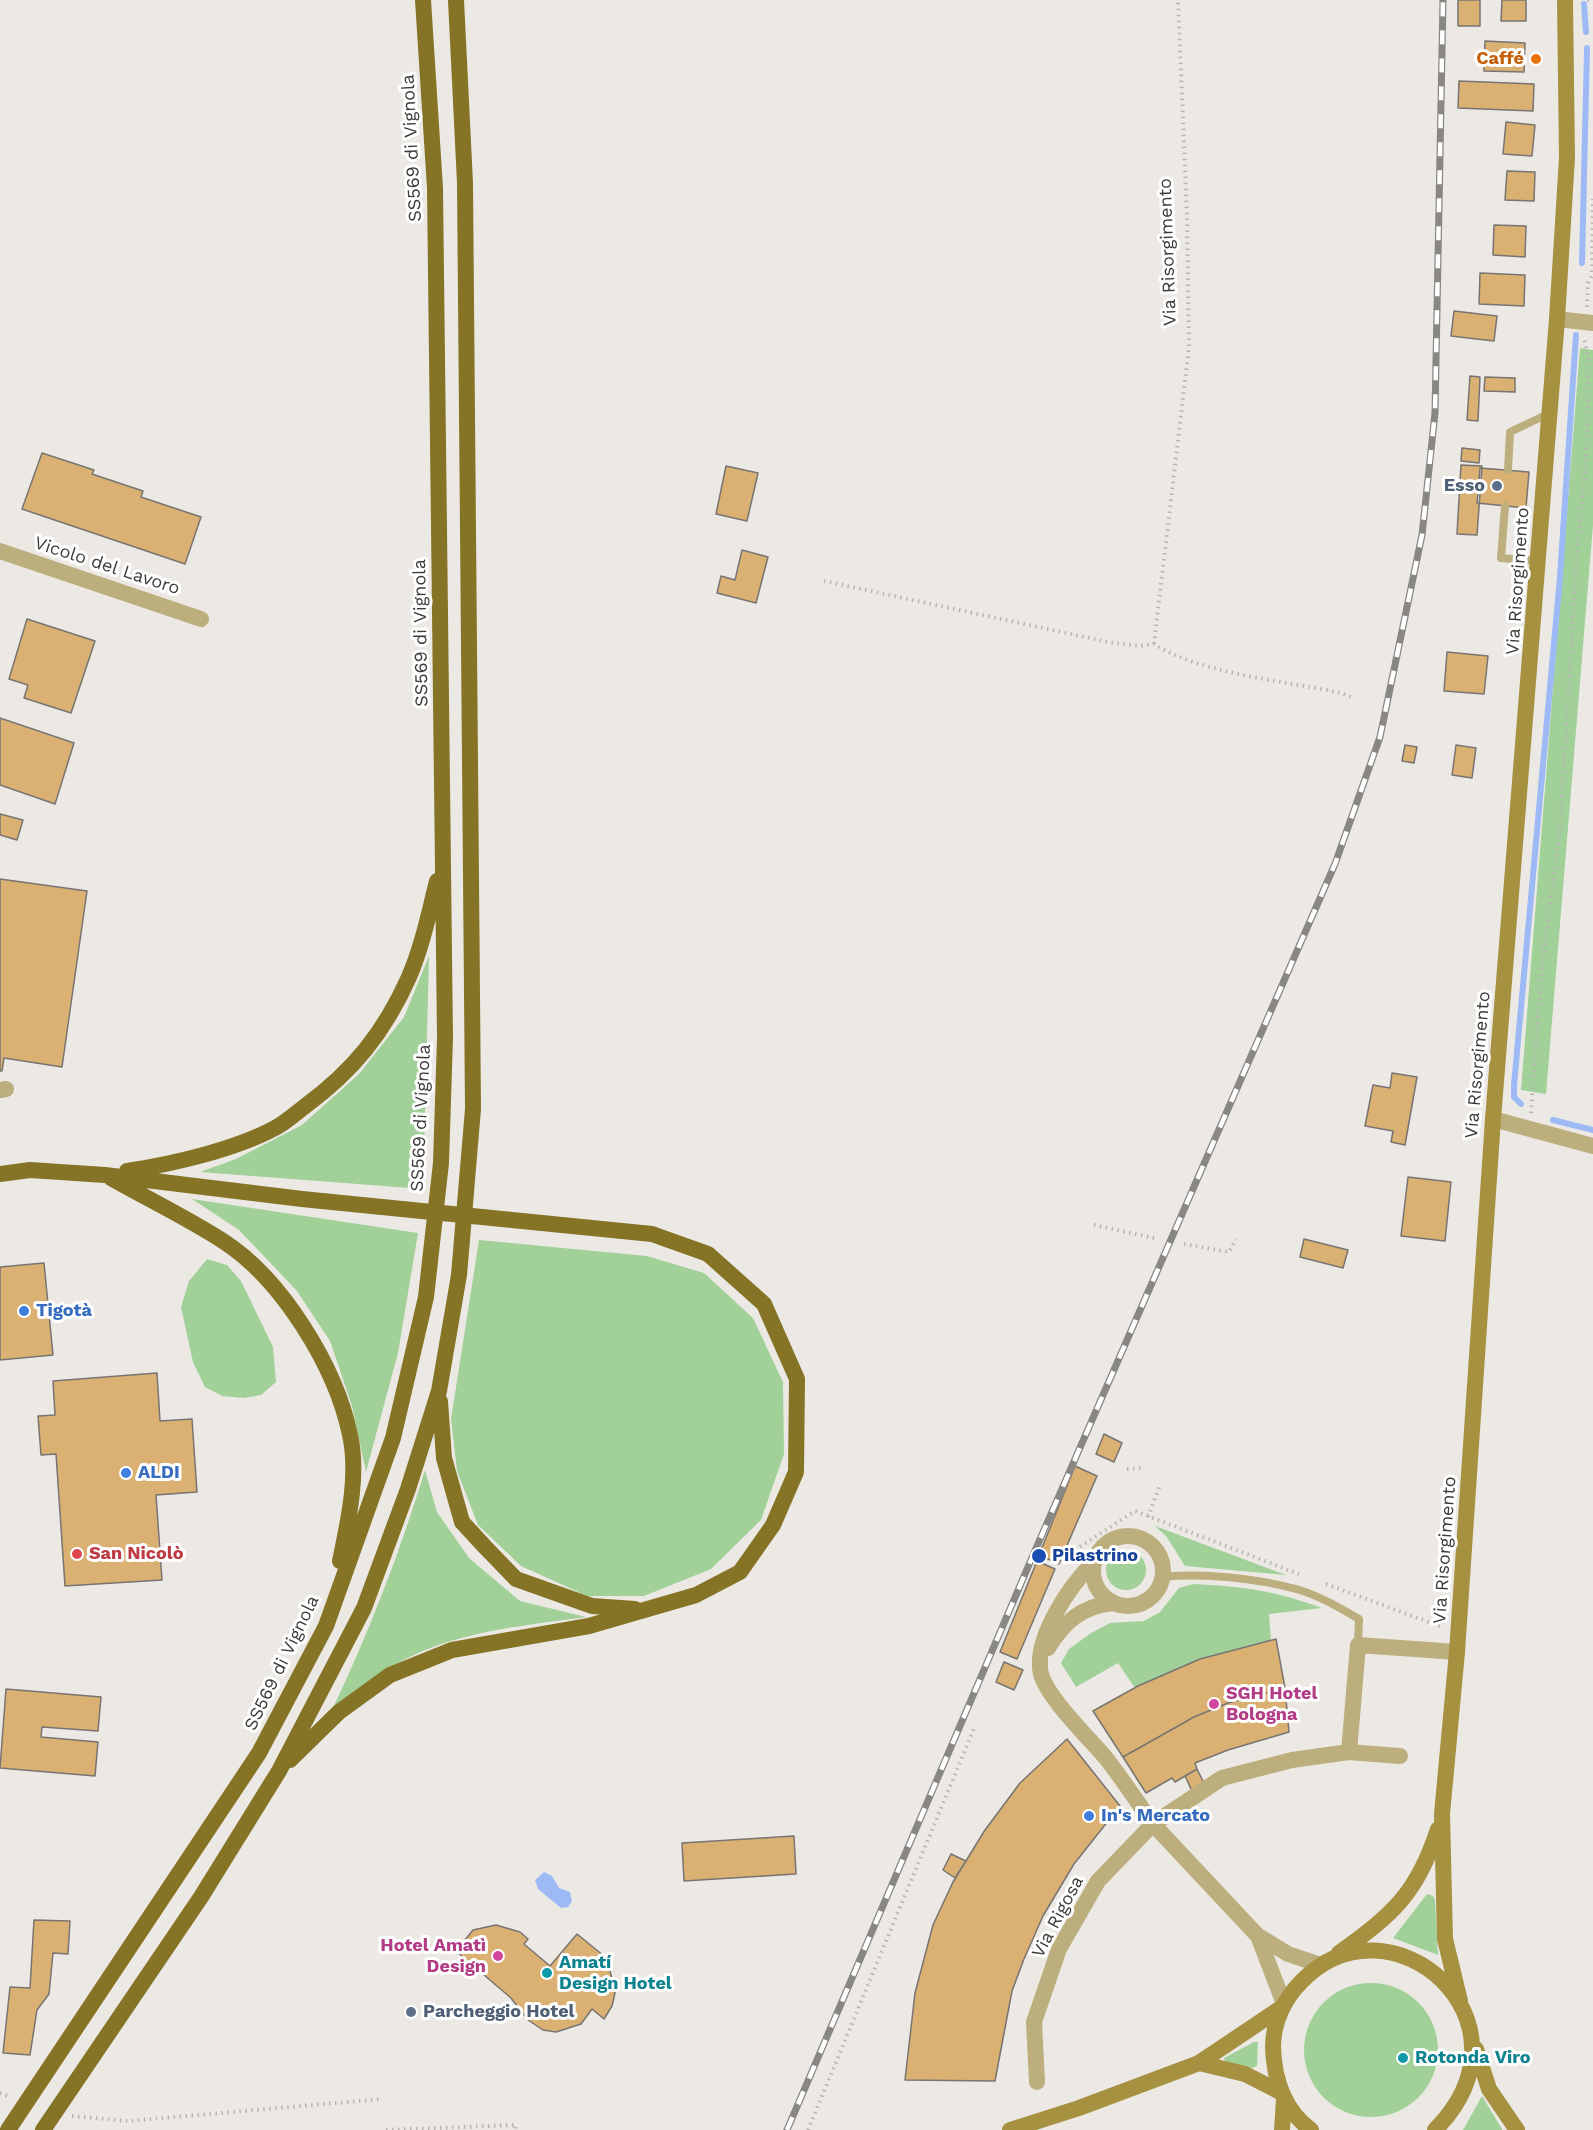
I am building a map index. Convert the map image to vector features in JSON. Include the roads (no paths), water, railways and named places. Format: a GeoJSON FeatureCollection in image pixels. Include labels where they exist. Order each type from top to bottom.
{"type":"FeatureCollection","features":[{"type":"Feature","properties":{"kind":"highway","name":"SS569 di Vignola"},"geometry":{"type":"LineString","coordinates":[[8,2130],[259,1754],[326,1626],[393,1438],[426,1297],[441,1163],[445,1038],[435,188],[423,0]]}},
{"type":"Feature","properties":{"kind":"highway"},"geometry":{"type":"LineString","coordinates":[[43,2130],[201,1897],[279,1771],[364,1608],[408,1489],[439,1391],[459,1275],[473,1109],[465,183],[456,0]]}},
{"type":"Feature","properties":{"kind":"highway"},"geometry":{"type":"LineString","coordinates":[[105,1175],[159,1166],[217,1150],[275,1128],[322,1094],[361,1058],[386,1023],[410,976],[443,859]]}},
{"type":"Feature","properties":{"kind":"highway"},"geometry":{"type":"LineString","coordinates":[[0,1174],[30,1170],[105,1175],[569,1227],[652,1234],[708,1254],[764,1305],[797,1379],[796,1472],[773,1526],[740,1572],[696,1595],[589,1626],[452,1650],[390,1675],[339,1712],[279,1771]]}},
{"type":"Feature","properties":{"kind":"highway"},"geometry":{"type":"LineString","coordinates":[[105,1175],[224,1241],[274,1287],[323,1357],[351,1436],[352,1501],[326,1626]]}},
{"type":"Feature","properties":{"kind":"highway"},"geometry":{"type":"LineString","coordinates":[[439,1391],[444,1458],[462,1522],[486,1548],[516,1579],[592,1606],[645,1610]]}},
{"type":"Feature","properties":{"kind":"main road","name":"Via Risorgimento"},"geometry":{"type":"LineString","coordinates":[[1460,2001],[1445,1939],[1442,1814],[1457,1652],[1492,1119],[1557,319],[1567,158],[1566,0]]}},
{"type":"Feature","properties":{"kind":"main road","name":"Via Risorgimento"},"geometry":{"type":"LineString","coordinates":[[1283,2006],[1293,1990],[1385,1919],[1405,1897],[1431,1849],[1442,1814]]}},
{"type":"Feature","properties":{"kind":"main road"},"geometry":{"type":"LineString","coordinates":[[1324,1964],[1355,1952],[1385,1952],[1415,1960],[1440,1977],[1460,2001],[1489,2089],[1517,2130]]}},
{"type":"Feature","properties":{"kind":"main road"},"geometry":{"type":"LineString","coordinates":[[1010,2130],[1079,2108],[1198,2063],[1283,2006]]}},
{"type":"Feature","properties":{"kind":"main road"},"geometry":{"type":"LineString","coordinates":[[1283,2006],[1273,2038],[1274,2069],[1283,2096],[1302,2123],[1311,2130]]}},
{"type":"Feature","properties":{"kind":"main road"},"geometry":{"type":"LineString","coordinates":[[1435,2130],[1453,2112],[1466,2088],[1473,2062],[1472,2035]]}},
{"type":"Feature","properties":{"kind":"main road"},"geometry":{"type":"LineString","coordinates":[[1198,2063],[1245,2074],[1283,2096]]}},
{"type":"Feature","properties":{"kind":"main road"},"geometry":{"type":"LineString","coordinates":[[1282,2130],[1283,2096]]}},
{"type":"Feature","properties":{"kind":"street"},"geometry":{"type":"LineString","coordinates":[[1557,319],[1590,323]]}},
{"type":"Feature","properties":{"kind":"street","name":"Vicolo del Lavoro"},"geometry":{"type":"LineString","coordinates":[[0,551],[201,619]]}},
{"type":"Feature","properties":{"kind":"street"},"geometry":{"type":"LineString","coordinates":[[1492,1119],[1593,1146]]}},
{"type":"Feature","properties":{"kind":"street"},"geometry":{"type":"LineString","coordinates":[[1041,1659],[1063,1626],[1076,1615],[1097,1604],[1134,1605],[1144,1602],[1159,1587],[1162,1577],[1160,1556],[1145,1540],[1135,1536],[1124,1536],[1105,1544],[1094,1562],[1077,1578],[1062,1601],[1050,1624],[1041,1659],[1041,1674],[1048,1692],[1106,1759],[1153,1824],[1257,1935],[1288,1954],[1324,1964]]}},
{"type":"Feature","properties":{"kind":"street"},"geometry":{"type":"LineString","coordinates":[[1094,1562],[1093,1574],[1096,1586],[1103,1596],[1113,1603]]}},
{"type":"Feature","properties":{"kind":"street"},"geometry":{"type":"LineString","coordinates":[[1349,1752],[1358,1645],[1457,1652]]}},
{"type":"Feature","properties":{"kind":"street","name":"Via Rigosa"},"geometry":{"type":"LineString","coordinates":[[1037,2082],[1034,2022],[1059,1948],[1098,1881],[1153,1824],[1222,1778],[1292,1760],[1349,1752],[1400,1756]]}},
{"type":"Feature","properties":{"kind":"street"},"geometry":{"type":"LineString","coordinates":[[1257,1935],[1269,1959],[1283,2006]]}},
{"type":"Feature","properties":{"kind":"lane"},"geometry":{"type":"LineString","coordinates":[[1508,470],[1510,432],[1550,413]]}},
{"type":"Feature","properties":{"kind":"lane"},"geometry":{"type":"LineString","coordinates":[[1505,506],[1501,558],[1539,561]]}},
{"type":"Feature","properties":{"kind":"lane"},"geometry":{"type":"LineString","coordinates":[[1162,1577],[1179,1575],[1259,1582],[1298,1590],[1359,1619],[1358,1645]]}},
{"type":"Feature","properties":{"kind":"water"},"geometry":{"type":"Polygon","coordinates":[[[544,1872],[552,1876],[559,1888],[570,1892],[572,1901],[568,1907],[561,1908],[538,1889],[535,1880],[544,1872]]]}},
{"type":"Feature","properties":{"kind":"waterway"},"geometry":{"type":"LineString","coordinates":[[1584,4],[1586,32]]}},
{"type":"Feature","properties":{"kind":"waterway"},"geometry":{"type":"LineString","coordinates":[[1582,263],[1587,48]]}},
{"type":"Feature","properties":{"kind":"waterway"},"geometry":{"type":"LineString","coordinates":[[1521,1104],[1514,1097],[1514,1085],[1560,577],[1576,335]]}},
{"type":"Feature","properties":{"kind":"waterway"},"geometry":{"type":"LineString","coordinates":[[1553,1120],[1593,1130]]}},
{"type":"Feature","properties":{"kind":"railway"},"geometry":{"type":"LineString","coordinates":[[787,2130],[1034,1553],[1335,864],[1380,737],[1422,535],[1435,413],[1443,0]]}},
{"type":"Feature","properties":{"kind":"place","name":"Caffé"},"geometry":{"type":"Point","coordinates":[1536,59]}},
{"type":"Feature","properties":{"kind":"place","name":"Esso"},"geometry":{"type":"Point","coordinates":[1497,486]}},
{"type":"Feature","properties":{"kind":"place","name":"Tigotà"},"geometry":{"type":"Point","coordinates":[24,1311]}},
{"type":"Feature","properties":{"kind":"place","name":"ALDI"},"geometry":{"type":"Point","coordinates":[126,1473]}},
{"type":"Feature","properties":{"kind":"place","name":"San Nicolò"},"geometry":{"type":"Point","coordinates":[77,1554]}},
{"type":"Feature","properties":{"kind":"place","name":"Pilastrino"},"geometry":{"type":"Point","coordinates":[1039,1556]}},
{"type":"Feature","properties":{"kind":"place","name":"SGH Hotel Bologna"},"geometry":{"type":"Point","coordinates":[1214,1704]}},
{"type":"Feature","properties":{"kind":"place","name":"In's Mercato"},"geometry":{"type":"Point","coordinates":[1089,1816]}},
{"type":"Feature","properties":{"kind":"place","name":"Hotel Amatì Design"},"geometry":{"type":"Point","coordinates":[498,1956]}},
{"type":"Feature","properties":{"kind":"place","name":"Amatí Design Hotel"},"geometry":{"type":"Point","coordinates":[547,1973]}},
{"type":"Feature","properties":{"kind":"place","name":"Parcheggio Hotel"},"geometry":{"type":"Point","coordinates":[411,2012]}},
{"type":"Feature","properties":{"kind":"place","name":"Rotonda Viro"},"geometry":{"type":"Point","coordinates":[1403,2058]}}]}
